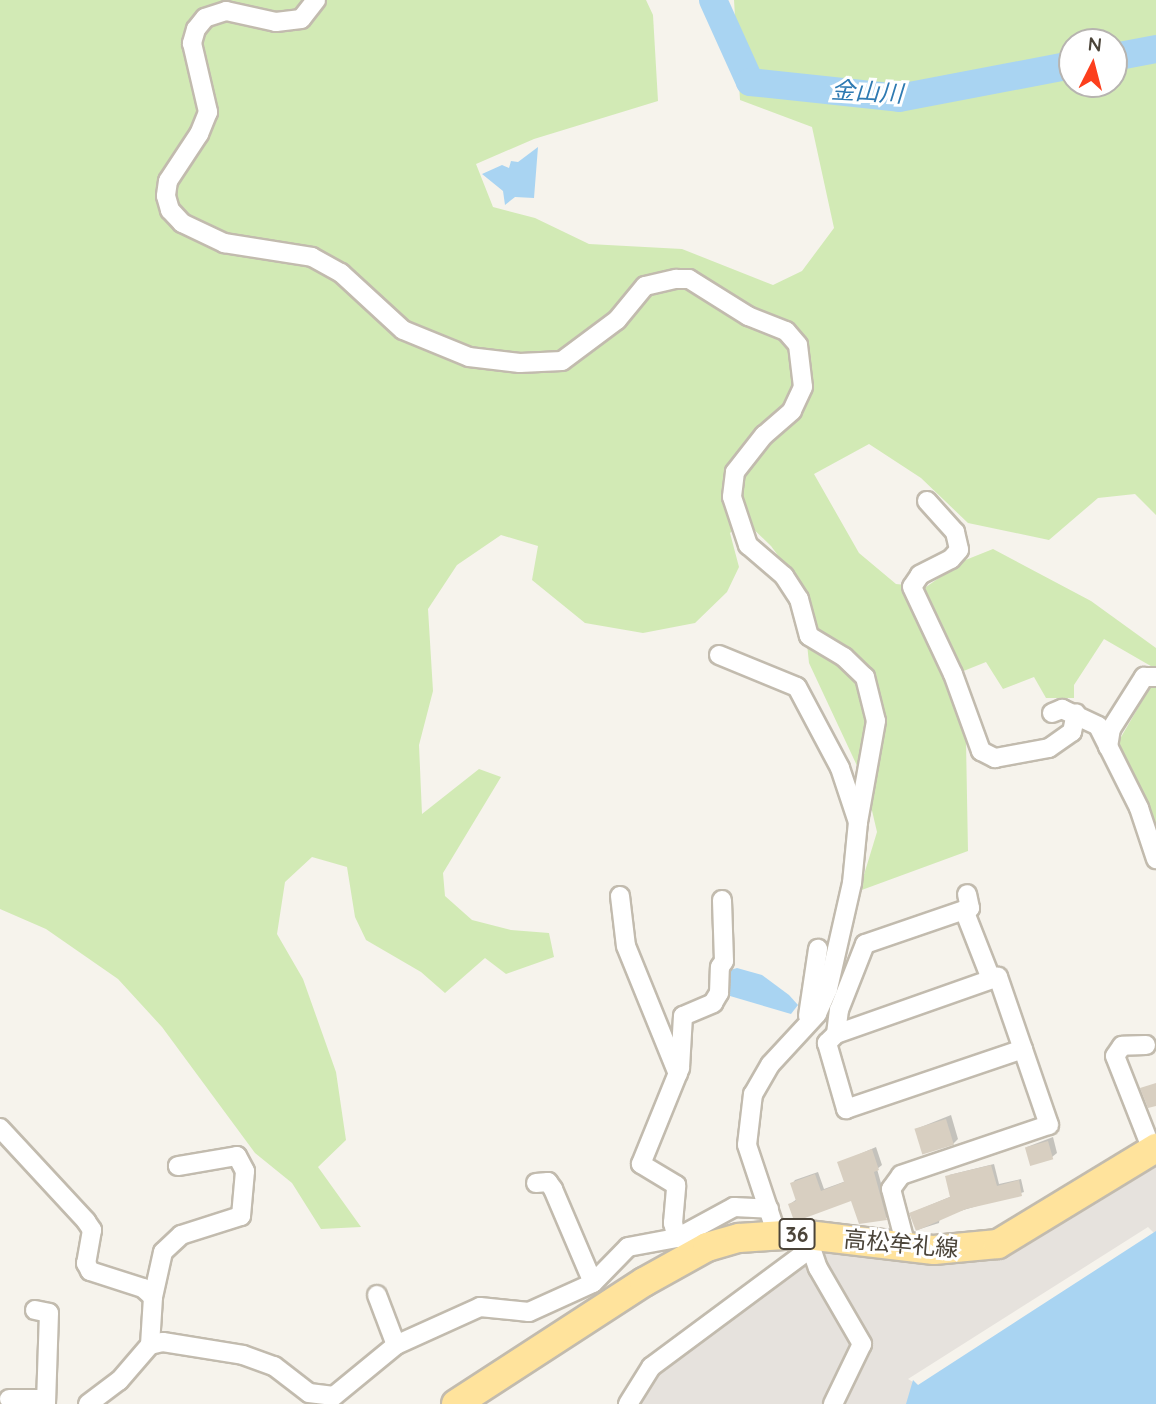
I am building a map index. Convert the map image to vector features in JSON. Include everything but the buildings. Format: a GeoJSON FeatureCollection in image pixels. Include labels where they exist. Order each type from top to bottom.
{"type":"FeatureCollection","features":[{"type":"Feature","properties":{"kind":"main road","name":"高松牟礼線"},"geometry":{"type":"LineString","coordinates":[[456,1404],[675,1263],[773,1222],[813,1242],[967,1250],[998,1244],[1154,1149]]}},
{"type":"Feature","properties":{"kind":"street"},"geometry":{"type":"LineString","coordinates":[[316,0],[301,19],[276,22],[226,11],[205,18],[195,29],[192,43],[208,112],[199,134],[168,181],[170,210],[182,223],[224,243],[312,257],[341,273],[403,330],[469,357],[520,363],[562,361],[617,320],[645,286],[676,279],[688,279],[748,316],[786,331],[798,345],[803,387],[792,411],[764,435],[735,472],[732,498],[748,545],[784,576],[799,599],[809,636],[865,677],[876,721],[858,822],[852,883],[828,989],[806,1026],[771,1065],[753,1094],[747,1145],[773,1222]]}},
{"type":"Feature","properties":{"kind":"street"},"geometry":{"type":"LineString","coordinates":[[926,501],[955,531],[959,550],[951,559],[920,575],[912,587],[953,674],[981,751],[995,758],[1049,748],[1072,732],[1076,713]]}},
{"type":"Feature","properties":{"kind":"street"},"geometry":{"type":"LineString","coordinates":[[719,654],[797,687],[840,768],[858,822]]}},
{"type":"Feature","properties":{"kind":"street"},"geometry":{"type":"LineString","coordinates":[[1108,747],[1111,729],[1144,677],[1156,677]]}},
{"type":"Feature","properties":{"kind":"street"},"geometry":{"type":"LineString","coordinates":[[1052,713],[1062,709],[1076,713],[1098,726],[1139,808],[1156,859]]}},
{"type":"Feature","properties":{"kind":"street"},"geometry":{"type":"LineString","coordinates":[[620,895],[626,946],[678,1074]]}},
{"type":"Feature","properties":{"kind":"street"},"geometry":{"type":"LineString","coordinates":[[677,1238],[673,1223],[676,1185],[641,1164],[678,1074],[683,1016],[713,1003],[719,993],[720,967],[724,961],[722,900]]}},
{"type":"Feature","properties":{"kind":"street"},"geometry":{"type":"LineString","coordinates":[[836,1034],[839,1010],[865,944],[965,902],[991,979]]}},
{"type":"Feature","properties":{"kind":"street"},"geometry":{"type":"LineString","coordinates":[[806,1026],[818,949]]}},
{"type":"Feature","properties":{"kind":"street"},"geometry":{"type":"LineString","coordinates":[[906,1246],[891,1189],[901,1175],[1049,1125],[1023,1049],[998,977],[836,1034],[827,1043],[846,1109],[1023,1049]]}},
{"type":"Feature","properties":{"kind":"street"},"geometry":{"type":"LineString","coordinates":[[1146,1045],[1122,1046],[1115,1056],[1154,1149]]}},
{"type":"Feature","properties":{"kind":"street"},"geometry":{"type":"LineString","coordinates":[[0,1128],[92,1230],[86,1263],[90,1271],[143,1288],[153,1297]]}},
{"type":"Feature","properties":{"kind":"street"},"geometry":{"type":"LineString","coordinates":[[150,1345],[153,1297],[163,1252],[181,1235],[241,1216],[246,1171],[237,1156],[178,1166]]}},
{"type":"Feature","properties":{"kind":"street"},"geometry":{"type":"LineString","coordinates":[[536,1184],[548,1182],[553,1189],[593,1283]]}},
{"type":"Feature","properties":{"kind":"street"},"geometry":{"type":"LineString","coordinates":[[88,1404],[119,1381],[150,1345],[163,1342],[243,1355],[274,1366],[323,1398],[345,1390],[396,1345],[480,1307],[530,1312],[593,1283],[628,1247],[677,1238],[725,1210],[744,1206],[773,1222]]}},
{"type":"Feature","properties":{"kind":"street"},"geometry":{"type":"LineString","coordinates":[[628,1404],[650,1367],[671,1348],[813,1242],[818,1268],[862,1343],[833,1404]]}},
{"type":"Feature","properties":{"kind":"street"},"geometry":{"type":"LineString","coordinates":[[377,1294],[396,1345]]}},
{"type":"Feature","properties":{"kind":"street"},"geometry":{"type":"LineString","coordinates":[[9,1399],[46,1401],[49,1313],[35,1310]]}},
{"type":"Feature","properties":{"kind":"shaded area"},"geometry":{"type":"Polygon","coordinates":[[[1156,1149],[1156,1235],[1148,1227],[908,1379],[918,1385],[910,1404],[628,1404],[651,1367],[811,1248],[942,1250],[1036,1225],[1156,1149]]]}},
{"type":"Feature","properties":{"kind":"green space"},"geometry":{"type":"Polygon","coordinates":[[[0,0],[646,0],[653,15],[658,101],[534,139],[476,164],[493,207],[535,218],[589,244],[682,249],[773,285],[802,271],[834,228],[812,127],[740,100],[734,0],[1156,0],[1156,515],[1135,494],[1098,498],[1049,540],[968,523],[921,478],[869,444],[814,474],[859,553],[896,584],[926,587],[963,561],[993,549],[1091,601],[1156,648],[1156,669],[1104,639],[1074,685],[1074,698],[1046,698],[1034,677],[1003,689],[986,662],[951,676],[966,741],[968,851],[859,891],[877,832],[866,785],[809,663],[801,587],[771,546],[744,520],[730,533],[739,567],[727,592],[695,623],[643,633],[585,623],[532,580],[538,546],[501,535],[457,565],[428,609],[433,691],[419,745],[422,814],[479,769],[501,777],[443,873],[445,896],[472,920],[511,930],[549,933],[554,957],[506,974],[485,958],[445,993],[421,972],[366,940],[355,917],[347,867],[312,857],[285,882],[277,934],[303,979],[336,1072],[346,1140],[318,1167],[361,1227],[321,1229],[292,1183],[255,1153],[162,1027],[118,979],[46,929],[0,909],[0,0]]]}},
{"type":"Feature","properties":{"kind":"green space"},"geometry":{"type":"Polygon","coordinates":[[[1156,677],[1156,827],[1117,744],[1156,677]]]}},
{"type":"Feature","properties":{"kind":"water"},"geometry":{"type":"Polygon","coordinates":[[[538,147],[534,198],[515,197],[505,205],[503,191],[482,174],[502,165],[509,168],[511,161],[518,162],[538,147]]]}},
{"type":"Feature","properties":{"kind":"water"},"geometry":{"type":"Polygon","coordinates":[[[737,968],[762,975],[798,1005],[791,1014],[730,996],[727,971],[737,968]]]}},
{"type":"Feature","properties":{"kind":"water"},"geometry":{"type":"Polygon","coordinates":[[[1156,1231],[1156,1404],[906,1404],[913,1380],[918,1385],[1156,1231]]]}},
{"type":"Feature","properties":{"kind":"waterway","name":"金山川"},"geometry":{"type":"LineString","coordinates":[[713,0],[750,82],[899,98],[1058,68]]}},
{"type":"Feature","properties":{"kind":"waterway","name":"金山川"},"geometry":{"type":"LineString","coordinates":[[1128,54],[1156,49]]}}]}
